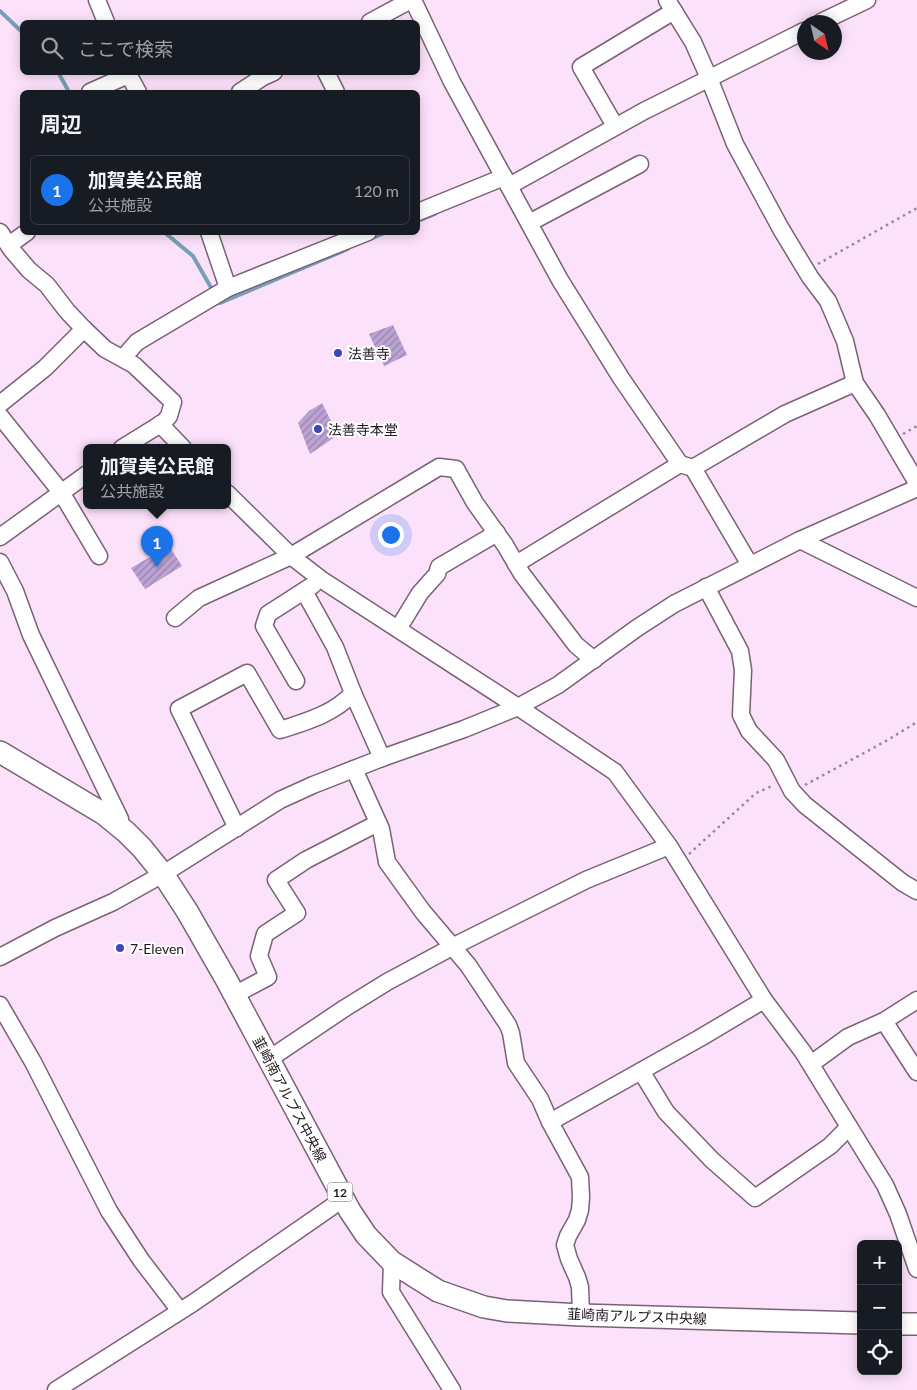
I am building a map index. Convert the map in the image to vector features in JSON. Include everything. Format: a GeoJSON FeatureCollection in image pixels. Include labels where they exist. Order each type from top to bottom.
{"type":"FeatureCollection","features":[{"type":"Feature","properties":{"kind":"main road","name":"韮崎南アルプス中央線"},"geometry":{"type":"LineString","coordinates":[[0,752],[104,814],[142,848],[163,874],[187,911],[234,995],[350,1211],[366,1236],[392,1262],[438,1291],[484,1308],[581,1315],[857,1323]]}},
{"type":"Feature","properties":{"kind":"main road"},"geometry":{"type":"LineString","coordinates":[[902,1324],[917,1324]]}},
{"type":"Feature","properties":{"kind":"street"},"geometry":{"type":"LineString","coordinates":[[97,0],[105,20]]}},
{"type":"Feature","properties":{"kind":"street"},"geometry":{"type":"LineString","coordinates":[[374,20],[412,0],[452,82],[560,280],[621,378],[686,466],[750,565]]}},
{"type":"Feature","properties":{"kind":"street"},"geometry":{"type":"LineString","coordinates":[[836,15],[867,0]]}},
{"type":"Feature","properties":{"kind":"street"},"geometry":{"type":"LineString","coordinates":[[615,126],[581,67],[670,5],[693,42],[710,78],[734,144],[781,230],[806,271],[828,301],[845,341],[855,383],[877,415],[917,483]]}},
{"type":"Feature","properties":{"kind":"street"},"geometry":{"type":"LineString","coordinates":[[420,211],[507,182],[797,34]]}},
{"type":"Feature","properties":{"kind":"street"},"geometry":{"type":"LineString","coordinates":[[94,90],[125,75]]}},
{"type":"Feature","properties":{"kind":"street"},"geometry":{"type":"LineString","coordinates":[[128,75],[137,90]]}},
{"type":"Feature","properties":{"kind":"street"},"geometry":{"type":"LineString","coordinates":[[249,90],[267,75]]}},
{"type":"Feature","properties":{"kind":"street"},"geometry":{"type":"LineString","coordinates":[[328,75],[335,90]]}},
{"type":"Feature","properties":{"kind":"street"},"geometry":{"type":"LineString","coordinates":[[529,223],[640,164]]}},
{"type":"Feature","properties":{"kind":"street"},"geometry":{"type":"LineString","coordinates":[[20,234],[4,239],[30,270],[47,285],[67,311],[105,349],[134,365],[173,402],[169,416],[164,422],[128,444]]}},
{"type":"Feature","properties":{"kind":"street"},"geometry":{"type":"LineString","coordinates":[[210,235],[220,293]]}},
{"type":"Feature","properties":{"kind":"street"},"geometry":{"type":"LineString","coordinates":[[123,358],[137,342],[220,293],[361,235]]}},
{"type":"Feature","properties":{"kind":"street"},"geometry":{"type":"LineString","coordinates":[[0,404],[45,368],[84,329]]}},
{"type":"Feature","properties":{"kind":"street"},"geometry":{"type":"LineString","coordinates":[[516,564],[686,466],[786,414],[855,383]]}},
{"type":"Feature","properties":{"kind":"street"},"geometry":{"type":"LineString","coordinates":[[0,416],[61,492],[99,556]]}},
{"type":"Feature","properties":{"kind":"street"},"geometry":{"type":"LineString","coordinates":[[160,424],[179,444]]}},
{"type":"Feature","properties":{"kind":"street"},"geometry":{"type":"LineString","coordinates":[[175,618],[200,598],[291,556],[439,467],[456,469],[475,503],[522,574],[576,645],[594,660]]}},
{"type":"Feature","properties":{"kind":"street"},"geometry":{"type":"LineString","coordinates":[[0,537],[83,477]]}},
{"type":"Feature","properties":{"kind":"street"},"geometry":{"type":"LineString","coordinates":[[0,957],[55,928],[113,902],[163,874],[280,800],[354,769],[464,729],[518,706],[558,685],[637,628],[674,604],[800,540],[917,488]]}},
{"type":"Feature","properties":{"kind":"street"},"geometry":{"type":"LineString","coordinates":[[231,496],[291,556],[322,580],[518,706],[615,772],[669,846],[764,1000],[811,1064],[892,1198],[917,1269]]}},
{"type":"Feature","properties":{"kind":"street"},"geometry":{"type":"LineString","coordinates":[[398,629],[420,593],[438,574],[440,567],[497,534]]}},
{"type":"Feature","properties":{"kind":"street"},"geometry":{"type":"LineString","coordinates":[[800,540],[917,598]]}},
{"type":"Feature","properties":{"kind":"street"},"geometry":{"type":"LineString","coordinates":[[0,562],[15,592],[31,635],[120,819],[120,827]]}},
{"type":"Feature","properties":{"kind":"street"},"geometry":{"type":"LineString","coordinates":[[296,681],[264,626],[268,614],[322,580]]}},
{"type":"Feature","properties":{"kind":"street"},"geometry":{"type":"LineString","coordinates":[[706,587],[740,650],[743,670],[740,715],[748,731],[776,760],[792,791],[805,805],[903,883],[917,891]]}},
{"type":"Feature","properties":{"kind":"street"},"geometry":{"type":"LineString","coordinates":[[304,591],[335,647],[382,758]]}},
{"type":"Feature","properties":{"kind":"street"},"geometry":{"type":"LineString","coordinates":[[237,828],[179,709],[247,673],[280,730],[315,719],[346,702],[353,693]]}},
{"type":"Feature","properties":{"kind":"street"},"geometry":{"type":"LineString","coordinates":[[354,769],[381,829],[387,862],[423,912],[468,965],[508,1025],[516,1063],[540,1099],[550,1122],[580,1177],[580,1210],[566,1245],[569,1259],[580,1287],[581,1315]]}},
{"type":"Feature","properties":{"kind":"street"},"geometry":{"type":"LineString","coordinates":[[234,995],[268,977],[259,956],[265,934],[297,913],[276,880],[306,860],[378,823]]}},
{"type":"Feature","properties":{"kind":"street"},"geometry":{"type":"LineString","coordinates":[[269,1059],[387,982],[452,947],[586,880],[669,846]]}},
{"type":"Feature","properties":{"kind":"street"},"geometry":{"type":"LineString","coordinates":[[550,1122],[764,1000]]}},
{"type":"Feature","properties":{"kind":"street"},"geometry":{"type":"LineString","coordinates":[[811,1064],[848,1037],[884,1021],[917,1000]]}},
{"type":"Feature","properties":{"kind":"street"},"geometry":{"type":"LineString","coordinates":[[0,1005],[33,1062],[109,1211],[141,1260],[180,1311]]}},
{"type":"Feature","properties":{"kind":"street"},"geometry":{"type":"LineString","coordinates":[[884,1021],[917,1072]]}},
{"type":"Feature","properties":{"kind":"street"},"geometry":{"type":"LineString","coordinates":[[641,1071],[666,1112],[683,1132],[756,1198],[830,1146],[849,1127]]}},
{"type":"Feature","properties":{"kind":"street"},"geometry":{"type":"LineString","coordinates":[[56,1390],[180,1311],[344,1199]]}},
{"type":"Feature","properties":{"kind":"street"},"geometry":{"type":"LineString","coordinates":[[392,1262],[392,1292],[452,1390]]}},
{"type":"Feature","properties":{"kind":"path"},"geometry":{"type":"LineString","coordinates":[[806,271],[917,208]]}},
{"type":"Feature","properties":{"kind":"building"},"geometry":{"type":"Polygon","coordinates":[[[393,325],[407,355],[384,366],[369,334],[393,325]]]}},
{"type":"Feature","properties":{"kind":"building","name":"法善寺本堂"},"geometry":{"type":"Polygon","coordinates":[[[322,403],[338,435],[310,454],[298,423],[309,411],[322,403]]]}},
{"type":"Feature","properties":{"kind":"building"},"geometry":{"type":"Polygon","coordinates":[[[169,546],[182,566],[145,589],[131,568],[169,546]]]}},
{"type":"Feature","properties":{"kind":"waterway"},"geometry":{"type":"LineString","coordinates":[[0,11],[20,30]]}},
{"type":"Feature","properties":{"kind":"waterway"},"geometry":{"type":"LineString","coordinates":[[60,75],[68,90]]}},
{"type":"Feature","properties":{"kind":"waterway"},"geometry":{"type":"LineString","coordinates":[[420,220],[435,214]]}},
{"type":"Feature","properties":{"kind":"waterway"},"geometry":{"type":"LineString","coordinates":[[168,235],[193,256],[213,291]]}},
{"type":"Feature","properties":{"kind":"waterway"},"geometry":{"type":"LineString","coordinates":[[370,239],[380,235]]}},
{"type":"Feature","properties":{"kind":"waterway"},"geometry":{"type":"LineString","coordinates":[[218,299],[220,303],[348,249]]}},
{"type":"Feature","properties":{"kind":"place","name":"法善寺"},"geometry":{"type":"Point","coordinates":[338,353]}},
{"type":"Feature","properties":{"kind":"place","name":"法善寺本堂"},"geometry":{"type":"Point","coordinates":[318,429]}},
{"type":"Feature","properties":{"kind":"place","name":"加賀美公民館"},"geometry":{"type":"Point","coordinates":[157,567]}},
{"type":"Feature","properties":{"kind":"place","name":"7-Eleven"},"geometry":{"type":"Point","coordinates":[120,948]}}]}
